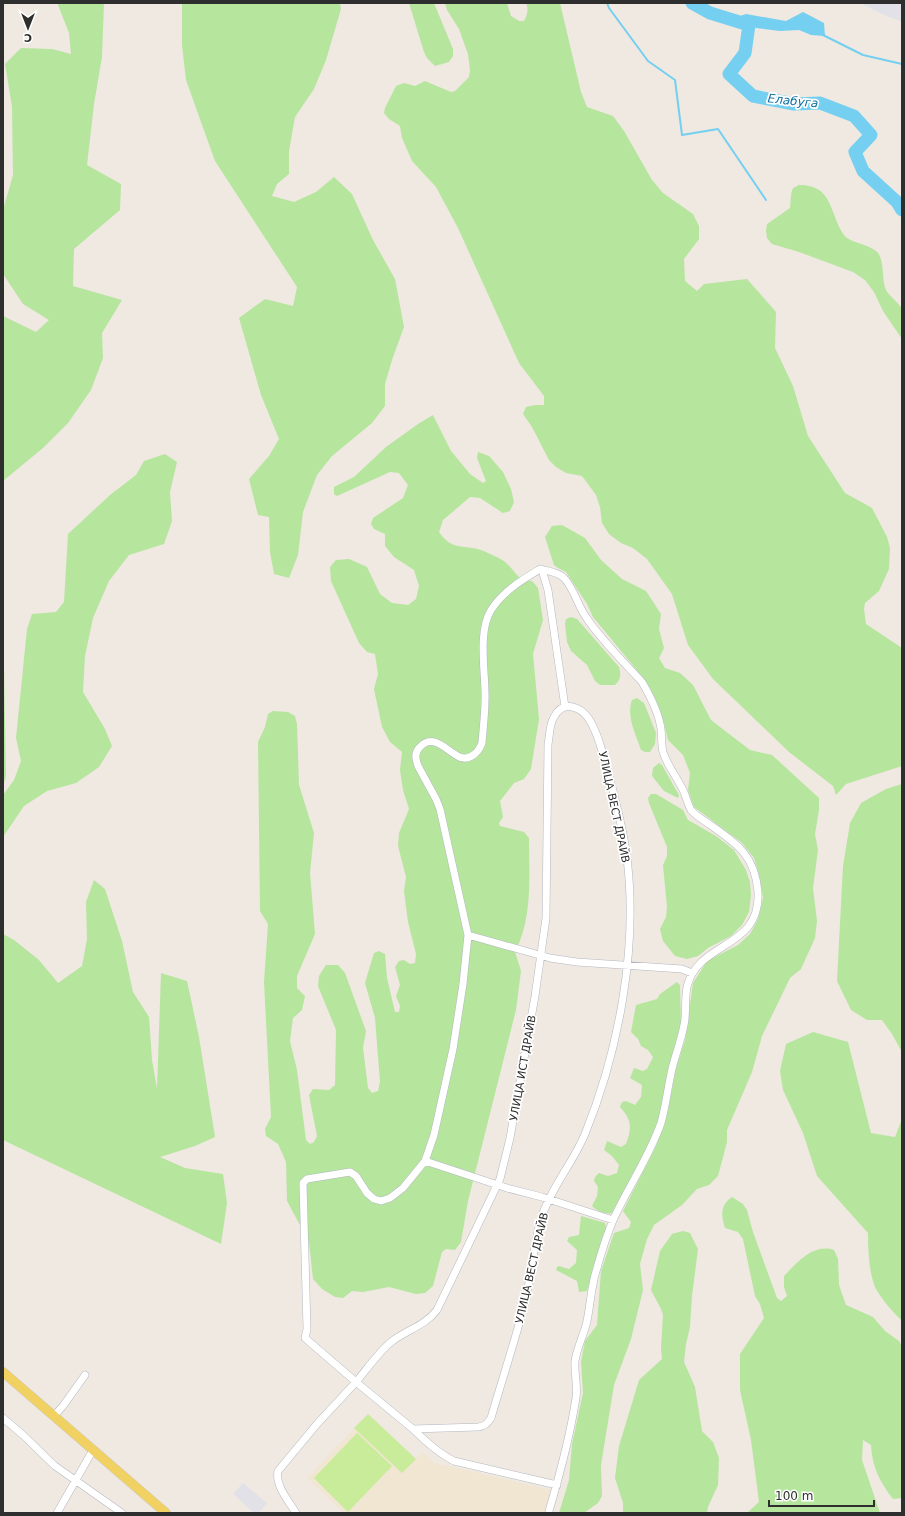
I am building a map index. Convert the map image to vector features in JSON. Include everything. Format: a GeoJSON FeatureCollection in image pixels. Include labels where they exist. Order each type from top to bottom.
{"type":"FeatureCollection","features":[{"type":"Feature","properties":{"kind":"main road"},"geometry":{"type":"LineString","coordinates":[[3,1372],[166,1513]]}},
{"type":"Feature","properties":{"kind":"street"},"geometry":{"type":"LineString","coordinates":[[542,570],[548,590],[565,707]]}},
{"type":"Feature","properties":{"kind":"street"},"geometry":{"type":"LineString","coordinates":[[550,1511],[556,1486],[577,1396],[575,1366],[577,1352],[587,1318],[594,1279],[613,1220],[652,1145],[661,1120],[673,1066],[683,1032],[685,1019],[685,995],[688,982],[692,973],[709,955],[745,932],[756,911],[758,896],[755,874],[744,852],[737,843],[692,810],[664,754],[660,724],[647,690],[642,682],[590,624],[580,608],[568,583],[562,576],[542,570],[515,585],[502,597],[491,611],[486,624],[483,645],[485,700],[482,743],[480,750],[470,757],[460,757],[443,745],[428,742],[423,743],[417,750],[416,755],[418,766],[440,809],[468,935],[464,984],[453,1049],[434,1135],[425,1162],[403,1188],[390,1198],[382,1201],[374,1199],[367,1193],[356,1176],[350,1172],[307,1179],[303,1183],[307,1329],[305,1338],[444,1456],[454,1461],[556,1486]]}},
{"type":"Feature","properties":{"kind":"street","name":"УЛИЦА ИСТ ДРАЙВ"},"geometry":{"type":"LineString","coordinates":[[356,1382],[390,1343],[423,1324],[432,1317],[437,1310],[505,1164],[535,996],[547,903],[548,744],[551,723],[555,715],[565,707]]}},
{"type":"Feature","properties":{"kind":"street","name":"УЛИЦА ВЕСТ ДРАЙВ"},"geometry":{"type":"LineString","coordinates":[[413,1430],[478,1427],[484,1426],[491,1418],[522,1314],[538,1234],[549,1199],[579,1147],[595,1106],[615,1035],[628,966],[629,884],[626,851],[617,810],[596,732],[582,711],[577,707],[565,707]]}},
{"type":"Feature","properties":{"kind":"street"},"geometry":{"type":"LineString","coordinates":[[468,935],[541,955],[589,964],[682,969],[692,973]]}},
{"type":"Feature","properties":{"kind":"street"},"geometry":{"type":"LineString","coordinates":[[425,1162],[613,1220]]}},
{"type":"Feature","properties":{"kind":"street"},"geometry":{"type":"LineString","coordinates":[[54,1416],[85,1375]]}},
{"type":"Feature","properties":{"kind":"street"},"geometry":{"type":"LineString","coordinates":[[296,1513],[280,1486],[278,1471],[317,1424],[356,1382]]}},
{"type":"Feature","properties":{"kind":"street"},"geometry":{"type":"LineString","coordinates":[[3,1418],[55,1466],[122,1513]]}},
{"type":"Feature","properties":{"kind":"street"},"geometry":{"type":"LineString","coordinates":[[57,1513],[93,1450]]}},
{"type":"Feature","properties":{"kind":"shaded area"},"geometry":{"type":"Polygon","coordinates":[[[860,3],[902,3],[902,22],[882,14],[860,3]]]}},
{"type":"Feature","properties":{"kind":"shaded area"},"geometry":{"type":"Polygon","coordinates":[[[368,1414],[416,1459],[422,1452],[434,1463],[552,1490],[547,1513],[344,1513],[307,1478],[368,1414]]]}},
{"type":"Feature","properties":{"kind":"shaded area"},"geometry":{"type":"Polygon","coordinates":[[[243,1483],[267,1503],[259,1513],[254,1513],[233,1494],[243,1483]]]}},
{"type":"Feature","properties":{"kind":"green space"},"geometry":{"type":"Polygon","coordinates":[[[59,3],[104,3],[102,57],[94,104],[87,165],[121,184],[120,210],[74,249],[73,286],[122,300],[102,333],[103,358],[91,390],[68,423],[43,448],[3,481],[3,316],[36,332],[49,320],[23,304],[3,274],[3,210],[13,175],[12,107],[5,64],[21,48],[52,49],[71,54],[69,33],[58,5],[59,3]]]}},
{"type":"Feature","properties":{"kind":"green space"},"geometry":{"type":"Polygon","coordinates":[[[182,3],[340,3],[341,9],[326,60],[314,89],[295,117],[289,151],[289,174],[277,184],[272,196],[294,202],[316,192],[334,177],[352,194],[373,240],[395,279],[404,327],[385,384],[385,406],[372,423],[332,456],[317,475],[303,512],[298,555],[289,578],[274,574],[270,552],[269,517],[258,515],[249,479],[269,456],[279,439],[261,395],[239,318],[265,299],[293,306],[297,287],[215,161],[186,80],[182,45],[182,3]]]}},
{"type":"Feature","properties":{"kind":"green space"},"geometry":{"type":"Polygon","coordinates":[[[409,3],[434,3],[453,49],[453,56],[449,62],[435,66],[427,58],[409,3]]]}},
{"type":"Feature","properties":{"kind":"green space"},"geometry":{"type":"Polygon","coordinates":[[[445,3],[507,3],[511,16],[519,21],[524,21],[527,12],[526,3],[560,3],[581,92],[587,107],[613,116],[624,131],[652,180],[663,193],[693,214],[699,226],[699,239],[684,259],[685,281],[697,291],[704,284],[747,279],[776,312],[775,348],[793,386],[808,436],[845,493],[872,508],[887,537],[890,548],[889,569],[879,591],[865,603],[864,609],[866,624],[902,648],[902,766],[846,784],[836,795],[833,786],[789,752],[713,679],[688,645],[672,594],[647,559],[633,548],[621,543],[609,534],[602,523],[600,507],[596,495],[582,476],[566,473],[556,467],[549,460],[532,427],[523,414],[526,407],[544,405],[544,396],[519,363],[458,228],[436,187],[412,161],[402,138],[400,126],[389,119],[384,113],[396,86],[404,83],[415,86],[425,81],[451,92],[455,91],[469,77],[470,70],[468,54],[459,29],[447,10],[445,3]]]}},
{"type":"Feature","properties":{"kind":"green space"},"geometry":{"type":"Polygon","coordinates":[[[799,185],[810,186],[819,190],[825,195],[844,235],[851,240],[874,249],[877,252],[882,264],[886,290],[903,311],[902,339],[883,311],[874,292],[865,280],[853,272],[799,252],[772,244],[767,238],[767,224],[790,208],[793,188],[799,185]]]}},
{"type":"Feature","properties":{"kind":"green space"},"geometry":{"type":"Polygon","coordinates":[[[433,415],[451,451],[470,474],[483,483],[486,481],[477,458],[478,452],[489,456],[503,472],[511,489],[514,502],[510,511],[503,513],[480,498],[470,497],[443,520],[439,532],[444,539],[450,543],[479,549],[501,559],[519,577],[532,581],[538,588],[543,620],[533,654],[539,719],[531,769],[524,779],[514,783],[500,801],[503,817],[499,823],[500,826],[524,832],[529,838],[529,896],[525,925],[515,952],[521,971],[516,1010],[468,1201],[461,1242],[455,1250],[446,1249],[442,1252],[433,1286],[425,1293],[416,1294],[389,1287],[363,1292],[352,1291],[343,1298],[335,1297],[322,1289],[313,1279],[309,1242],[287,1201],[286,1162],[278,1144],[266,1136],[265,1129],[271,1117],[264,982],[268,924],[260,911],[258,742],[265,727],[268,714],[273,711],[288,712],[295,716],[297,724],[299,785],[314,833],[310,873],[315,934],[297,976],[297,988],[305,996],[302,1010],[293,1018],[290,1041],[297,1070],[306,1140],[310,1144],[314,1142],[317,1136],[309,1095],[313,1089],[329,1090],[335,1085],[336,1030],[318,986],[319,976],[326,965],[338,965],[345,973],[366,1031],[363,1048],[368,1088],[372,1093],[378,1091],[380,1082],[375,1018],[365,983],[374,953],[379,951],[385,954],[387,978],[395,1012],[399,1012],[400,1006],[396,996],[400,985],[395,967],[399,961],[404,960],[410,964],[415,963],[416,954],[408,922],[404,891],[406,877],[398,846],[399,833],[409,809],[403,790],[400,770],[402,752],[390,742],[382,727],[374,689],[378,674],[375,654],[367,652],[359,643],[331,581],[330,567],[336,560],[349,559],[367,567],[380,594],[392,603],[408,605],[416,599],[419,586],[414,570],[394,557],[385,546],[385,534],[374,529],[371,524],[373,518],[403,498],[408,485],[399,473],[390,472],[337,496],[334,494],[334,487],[354,477],[386,447],[433,415]]]}},
{"type":"Feature","properties":{"kind":"green space"},"geometry":{"type":"Polygon","coordinates":[[[165,454],[177,462],[170,492],[172,521],[164,544],[129,555],[109,581],[93,618],[85,656],[83,692],[105,729],[112,746],[99,767],[76,783],[47,791],[24,806],[3,837],[3,795],[14,780],[21,761],[16,738],[27,629],[32,614],[56,612],[64,602],[68,534],[110,495],[136,475],[144,461],[165,454]]]}},
{"type":"Feature","properties":{"kind":"green space"},"geometry":{"type":"Polygon","coordinates":[[[562,525],[585,538],[601,560],[622,579],[646,591],[661,614],[659,629],[664,648],[659,658],[665,668],[680,673],[693,685],[711,720],[750,750],[772,755],[819,798],[819,810],[815,834],[818,850],[813,888],[817,921],[815,938],[801,969],[790,978],[762,1036],[752,1072],[727,1130],[727,1142],[718,1176],[709,1185],[697,1189],[682,1205],[654,1225],[647,1239],[640,1264],[643,1290],[631,1339],[614,1385],[601,1465],[602,1496],[598,1503],[584,1513],[559,1513],[569,1480],[572,1444],[583,1393],[581,1362],[585,1341],[597,1325],[601,1271],[614,1233],[629,1228],[631,1222],[623,1211],[656,1146],[666,1119],[676,1069],[685,1040],[693,983],[707,961],[738,945],[750,934],[758,919],[763,898],[759,874],[754,858],[742,843],[694,807],[688,790],[690,773],[683,755],[668,740],[655,698],[645,680],[593,617],[587,604],[566,572],[554,565],[545,537],[552,526],[562,525]]]}},
{"type":"Feature","properties":{"kind":"green space"},"geometry":{"type":"Polygon","coordinates":[[[571,617],[577,619],[619,667],[620,677],[615,685],[600,685],[595,681],[587,665],[571,651],[567,642],[565,624],[566,619],[571,617]]]}},
{"type":"Feature","properties":{"kind":"green space"},"geometry":{"type":"Polygon","coordinates":[[[3,661],[6,776],[3,786],[3,661]]]}},
{"type":"Feature","properties":{"kind":"green space"},"geometry":{"type":"Polygon","coordinates":[[[637,698],[644,703],[656,733],[655,744],[650,752],[641,750],[632,725],[630,706],[632,700],[637,698]]]}},
{"type":"Feature","properties":{"kind":"green space"},"geometry":{"type":"Polygon","coordinates":[[[659,763],[662,765],[679,795],[678,798],[664,791],[652,776],[653,768],[659,763]]]}},
{"type":"Feature","properties":{"kind":"green space"},"geometry":{"type":"Polygon","coordinates":[[[902,784],[902,1052],[882,1020],[867,1020],[851,1010],[837,981],[843,866],[850,823],[861,803],[886,789],[902,784]]]}},
{"type":"Feature","properties":{"kind":"green space"},"geometry":{"type":"Polygon","coordinates":[[[651,794],[656,794],[683,810],[688,820],[716,836],[734,850],[746,870],[750,882],[751,895],[749,912],[742,925],[731,936],[708,948],[698,956],[687,959],[675,956],[663,941],[660,929],[666,917],[667,907],[663,865],[667,856],[667,847],[649,803],[648,798],[651,794]]]}},
{"type":"Feature","properties":{"kind":"green space"},"geometry":{"type":"Polygon","coordinates":[[[94,880],[105,889],[122,941],[133,992],[149,1017],[152,1060],[157,1089],[161,973],[187,981],[199,1037],[215,1137],[195,1146],[160,1157],[185,1168],[223,1174],[227,1203],[221,1244],[3,1140],[3,934],[14,940],[39,960],[58,983],[82,966],[87,939],[86,902],[94,880]]]}},
{"type":"Feature","properties":{"kind":"green space"},"geometry":{"type":"Polygon","coordinates":[[[677,982],[680,985],[681,1023],[669,1066],[659,1119],[650,1143],[612,1213],[602,1212],[592,1206],[597,1196],[598,1187],[594,1181],[595,1177],[599,1173],[608,1176],[617,1173],[619,1165],[612,1156],[604,1150],[607,1141],[621,1147],[626,1144],[630,1124],[627,1116],[620,1107],[622,1102],[626,1101],[635,1105],[641,1097],[642,1085],[630,1078],[634,1068],[643,1071],[647,1069],[653,1057],[648,1050],[641,1046],[638,1039],[631,1032],[636,1005],[657,999],[660,994],[677,982]]]}},
{"type":"Feature","properties":{"kind":"green space"},"geometry":{"type":"Polygon","coordinates":[[[813,1032],[848,1042],[871,1133],[895,1137],[902,1119],[902,1321],[876,1289],[869,1262],[868,1233],[817,1176],[803,1133],[783,1090],[780,1071],[786,1044],[813,1032]]]}},
{"type":"Feature","properties":{"kind":"green space"},"geometry":{"type":"Polygon","coordinates":[[[732,1197],[743,1204],[747,1210],[753,1232],[777,1298],[781,1301],[787,1296],[784,1287],[784,1276],[800,1260],[819,1249],[834,1250],[838,1259],[839,1285],[846,1305],[873,1317],[885,1331],[899,1341],[902,1346],[902,1498],[893,1499],[888,1493],[875,1467],[871,1445],[863,1440],[862,1460],[880,1513],[747,1513],[759,1502],[751,1440],[740,1390],[740,1354],[764,1318],[760,1304],[755,1296],[743,1239],[738,1232],[725,1228],[722,1211],[725,1204],[732,1197]]]}},
{"type":"Feature","properties":{"kind":"green space"},"geometry":{"type":"Polygon","coordinates":[[[581,1216],[605,1223],[606,1228],[587,1291],[579,1292],[577,1281],[556,1270],[559,1266],[569,1269],[576,1263],[577,1250],[567,1241],[569,1237],[579,1235],[581,1216]]]}},
{"type":"Feature","properties":{"kind":"green space"},"geometry":{"type":"Polygon","coordinates":[[[683,1231],[690,1233],[698,1249],[690,1327],[684,1362],[695,1387],[702,1431],[713,1442],[719,1458],[718,1485],[708,1507],[707,1513],[623,1513],[623,1503],[615,1478],[619,1446],[639,1380],[662,1359],[661,1348],[663,1315],[651,1290],[660,1251],[672,1234],[683,1231]]]}},
{"type":"Feature","properties":{"kind":"green space"},"geometry":{"type":"Polygon","coordinates":[[[368,1414],[416,1459],[402,1473],[354,1428],[368,1414]]]}},
{"type":"Feature","properties":{"kind":"green space"},"geometry":{"type":"Polygon","coordinates":[[[357,1433],[392,1466],[348,1512],[314,1478],[357,1433]]]}},
{"type":"Feature","properties":{"kind":"water"},"geometry":{"type":"Polygon","coordinates":[[[803,12],[824,23],[825,36],[811,35],[799,30],[780,31],[756,28],[749,25],[740,16],[746,14],[786,21],[803,12]]]}},
{"type":"Feature","properties":{"kind":"waterway"},"geometry":{"type":"LineString","coordinates":[[607,3],[609,8],[648,61],[675,80],[682,135],[718,129],[766,200]]}},
{"type":"Feature","properties":{"kind":"waterway","name":"Елабуга"},"geometry":{"type":"LineString","coordinates":[[692,3],[710,13],[749,25],[745,53],[729,74],[753,96],[794,104],[820,103],[854,116],[871,135],[855,152],[863,171],[897,202],[902,210]]}},
{"type":"Feature","properties":{"kind":"waterway"},"geometry":{"type":"LineString","coordinates":[[823,35],[863,55],[902,64]]}}]}
